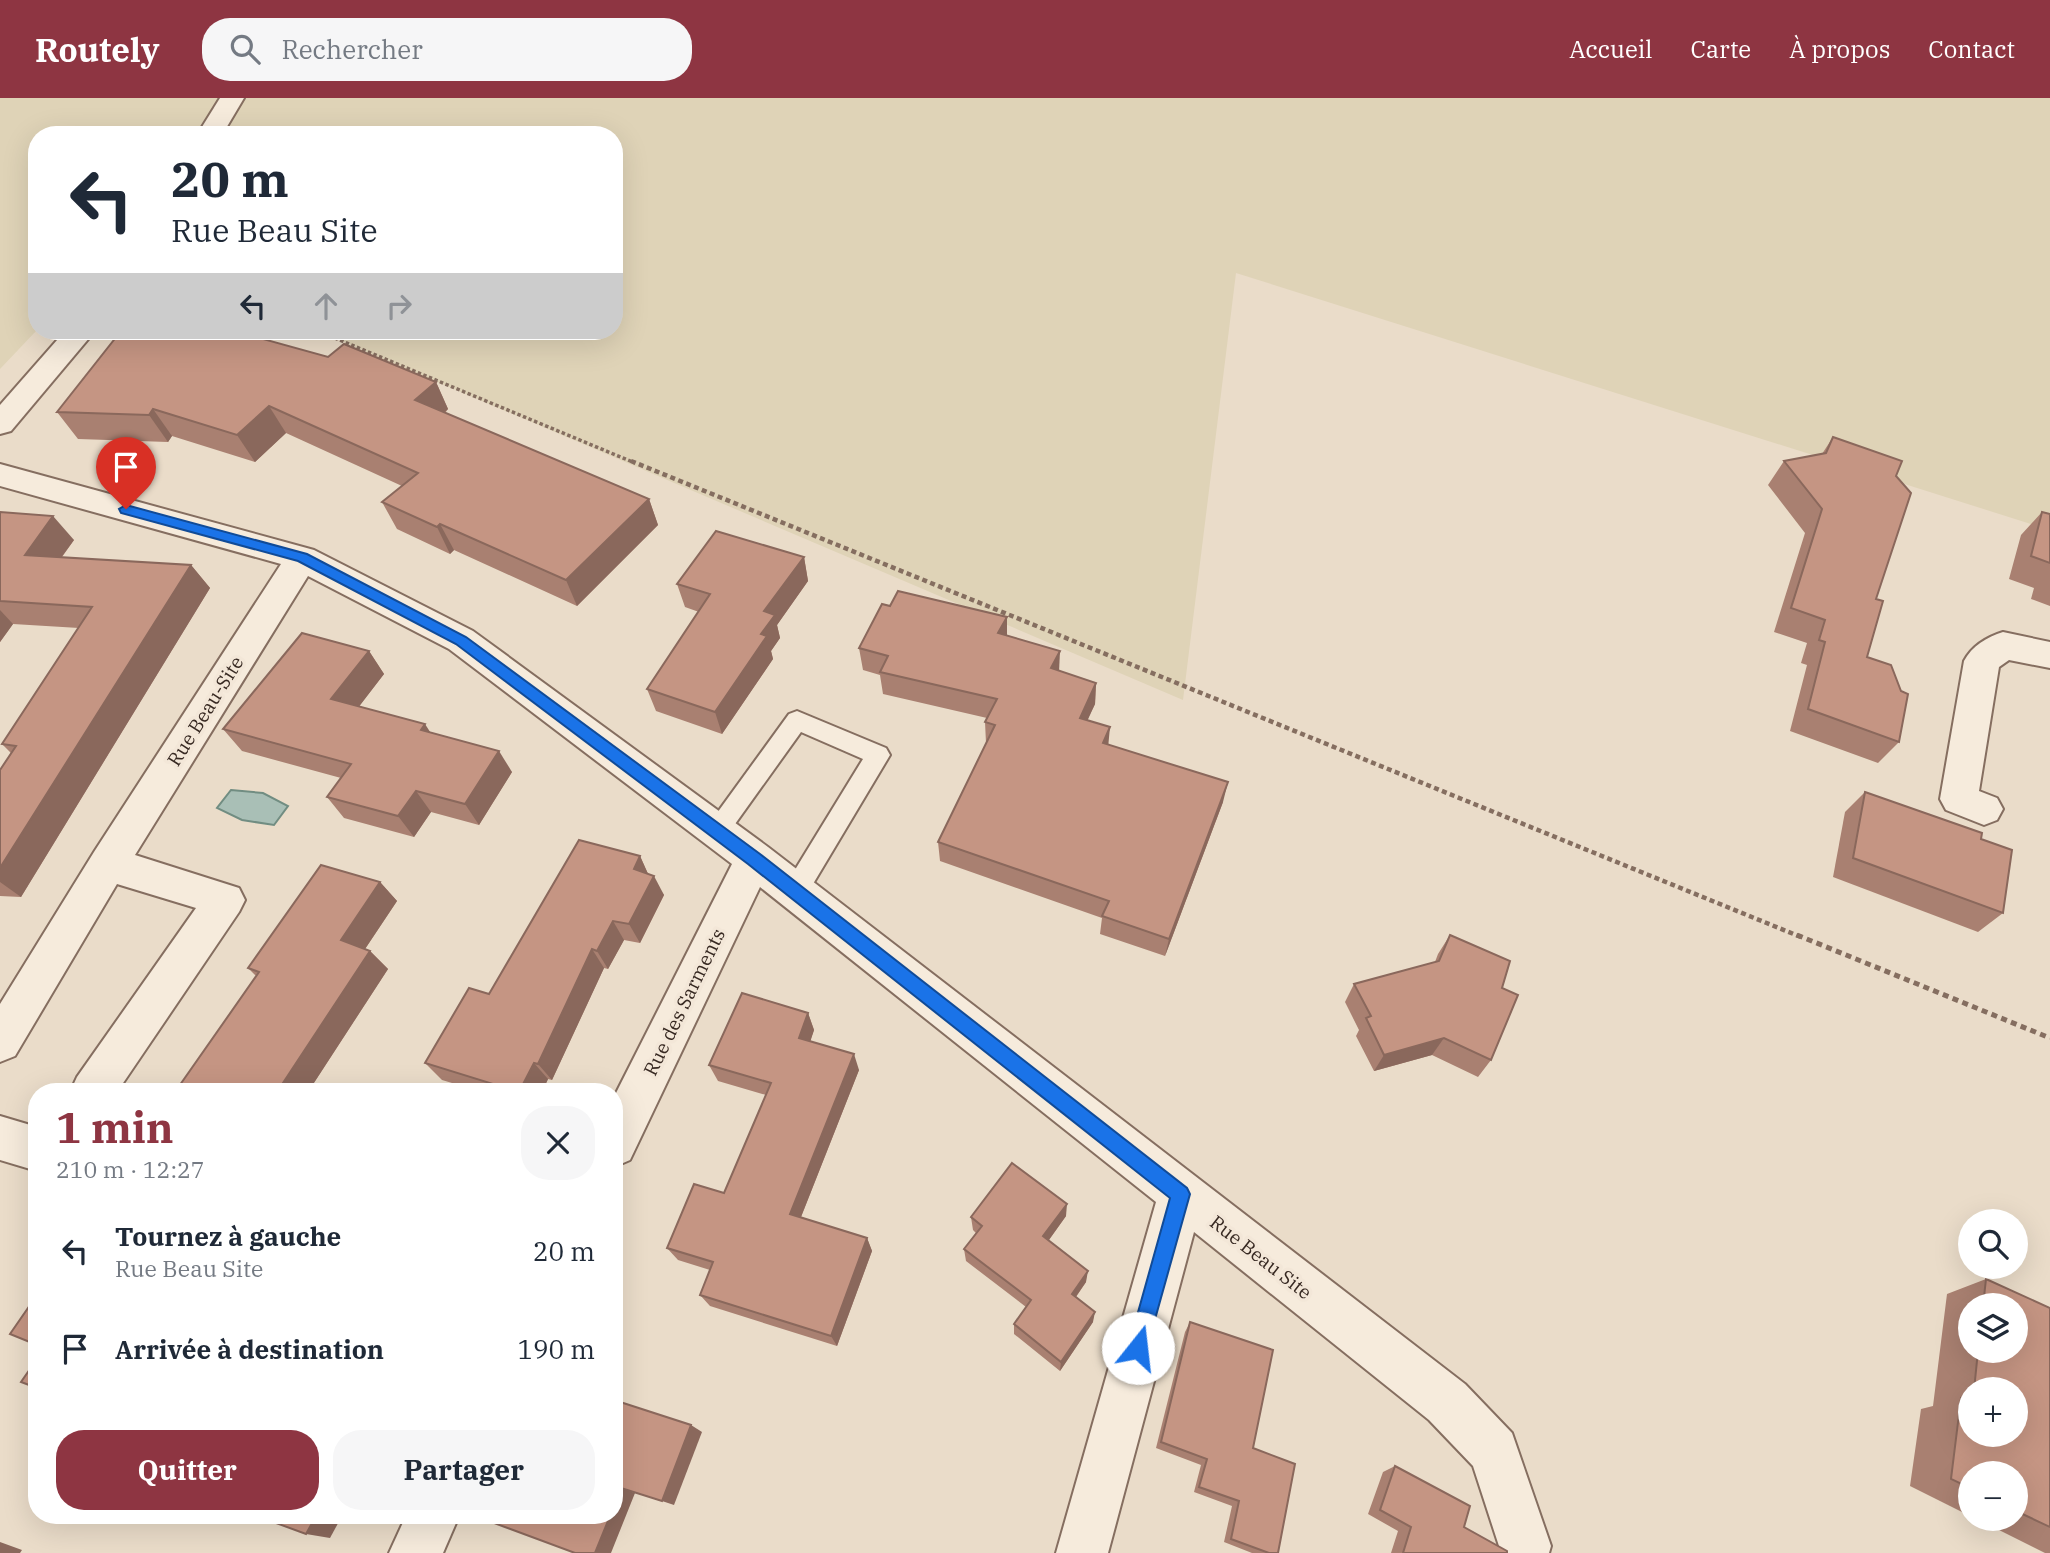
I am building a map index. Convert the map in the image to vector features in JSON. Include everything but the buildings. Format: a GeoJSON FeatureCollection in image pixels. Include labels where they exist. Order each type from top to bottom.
{"type":"FeatureCollection","features":[{"type":"Feature","properties":{"kind":"street"},"geometry":{"type":"LineString","coordinates":[[215,126],[232,98]]}},
{"type":"Feature","properties":{"kind":"street"},"geometry":{"type":"LineString","coordinates":[[0,424],[73,340]]}},
{"type":"Feature","properties":{"kind":"street","name":"Rue Beau Site"},"geometry":{"type":"LineString","coordinates":[[0,475],[302,558],[461,640],[754,859],[1447,1402],[1494,1451],[1525,1546],[1523,1553]]}},
{"type":"Feature","properties":{"kind":"street","name":"Rue Beau-Site"},"geometry":{"type":"LineString","coordinates":[[0,1042],[108,864],[302,558]]}},
{"type":"Feature","properties":{"kind":"street"},"geometry":{"type":"LineString","coordinates":[[1984,809],[1959,799],[1982,662],[2003,645],[2050,655]]}},
{"type":"Feature","properties":{"kind":"street","name":"Rue des Sarments"},"geometry":{"type":"LineString","coordinates":[[623,1127],[754,859]]}},
{"type":"Feature","properties":{"kind":"street"},"geometry":{"type":"LineString","coordinates":[[98,1083],[225,900],[108,864]]}},
{"type":"Feature","properties":{"kind":"street"},"geometry":{"type":"LineString","coordinates":[[0,1138],[28,1146]]}},
{"type":"Feature","properties":{"kind":"street"},"geometry":{"type":"LineString","coordinates":[[1082,1553],[1181,1194]]}},
{"type":"Feature","properties":{"kind":"street"},"geometry":{"type":"LineString","coordinates":[[415,1553],[429,1524]]}},
{"type":"Feature","properties":{"kind":"lane"},"geometry":{"type":"LineString","coordinates":[[716,831],[797,720],[878,755],[795,891]]}},
{"type":"Feature","properties":{"kind":"path"},"geometry":{"type":"LineString","coordinates":[[340,340],[746,509],[2050,1038]]}},
{"type":"Feature","properties":{"kind":"shaded area"},"geometry":{"type":"Polygon","coordinates":[[[0,98],[2050,98],[2050,530],[1236,273],[1183,700],[339,340],[623,340],[623,126],[28,126],[28,339],[0,369],[0,98]]]}},
{"type":"Feature","properties":{"kind":"shaded area"},"geometry":{"type":"Polygon","coordinates":[[[231,790],[263,793],[288,806],[274,825],[242,820],[217,808],[231,790]]]}},
{"type":"Feature","properties":{"kind":"route"},"geometry":{"type":"LineString","coordinates":[[126,509],[302,558],[461,640],[754,859],[1181,1194],[1138,1348]]}}]}
